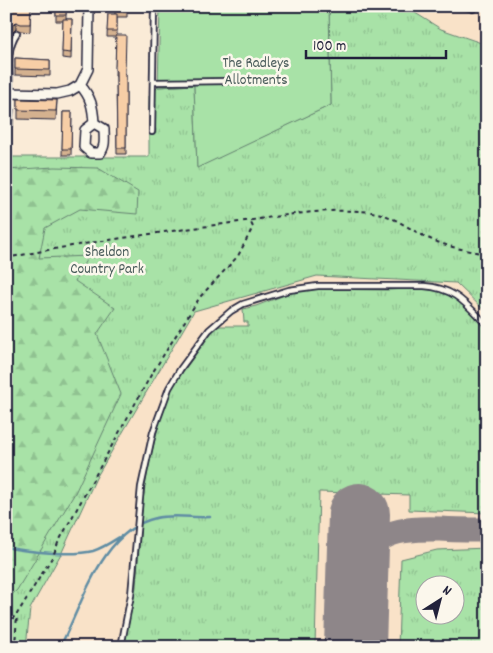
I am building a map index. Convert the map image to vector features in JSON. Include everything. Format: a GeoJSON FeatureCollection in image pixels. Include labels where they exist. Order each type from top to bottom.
{"type":"FeatureCollection","features":[{"type":"Feature","properties":{"kind":"street"},"geometry":{"type":"LineString","coordinates":[[8,93],[57,94],[70,91],[80,85],[88,70],[89,6]]}},
{"type":"Feature","properties":{"kind":"street"},"geometry":{"type":"LineString","coordinates":[[80,85],[87,92],[93,104],[94,122]]}},
{"type":"Feature","properties":{"kind":"lane"},"geometry":{"type":"LineString","coordinates":[[152,132],[154,6]]}},
{"type":"Feature","properties":{"kind":"lane"},"geometry":{"type":"LineString","coordinates":[[464,6],[473,8],[473,6]]}},
{"type":"Feature","properties":{"kind":"lane"},"geometry":{"type":"LineString","coordinates":[[8,93],[9,52],[12,41],[17,33]]}},
{"type":"Feature","properties":{"kind":"lane"},"geometry":{"type":"LineString","coordinates":[[153,82],[230,81]]}},
{"type":"Feature","properties":{"kind":"lane"},"geometry":{"type":"LineString","coordinates":[[121,647],[131,595],[141,486],[160,410],[169,388],[181,368],[205,335],[225,316],[236,307],[252,300],[310,286],[376,287],[413,285],[437,286],[453,293],[487,325]]}},
{"type":"Feature","properties":{"kind":"path"},"geometry":{"type":"LineString","coordinates":[[6,258],[328,210],[371,212],[392,218],[423,236],[457,249],[487,254]]}},
{"type":"Feature","properties":{"kind":"path"},"geometry":{"type":"LineString","coordinates":[[6,625],[17,614],[53,556],[58,543],[151,374],[200,297],[238,256],[253,227],[250,221]]}},
{"type":"Feature","properties":{"kind":"path"},"geometry":{"type":"LineString","coordinates":[[15,647],[17,614]]}},
{"type":"Feature","properties":{"kind":"shaded area"},"geometry":{"type":"Polygon","coordinates":[[[404,6],[487,6],[487,45],[441,29],[404,6]]]}},
{"type":"Feature","properties":{"kind":"shaded area"},"geometry":{"type":"Polygon","coordinates":[[[317,276],[457,283],[487,313],[487,647],[26,647],[30,609],[62,552],[96,478],[194,311],[317,276]]]}},
{"type":"Feature","properties":{"kind":"green space","name":"The Radleys Allotments"},"geometry":{"type":"Polygon","coordinates":[[[160,6],[329,6],[331,105],[197,168],[194,85],[158,87],[160,6]]]}},
{"type":"Feature","properties":{"kind":"green space","name":"Sheldon Country Park"},"geometry":{"type":"Polygon","coordinates":[[[329,6],[404,6],[441,29],[487,45],[487,313],[456,283],[317,276],[194,311],[96,478],[62,552],[30,609],[26,647],[6,647],[6,157],[149,157],[149,96],[158,87],[194,85],[197,167],[331,105],[329,6]]]}},
{"type":"Feature","properties":{"kind":"green space"},"geometry":{"type":"Polygon","coordinates":[[[54,167],[98,168],[138,192],[137,214],[80,209],[45,228],[39,258],[88,256],[75,281],[115,308],[97,334],[121,394],[75,493],[17,590],[6,600],[6,170],[54,167]]]}},
{"type":"Feature","properties":{"kind":"green space"},"geometry":{"type":"Polygon","coordinates":[[[422,288],[443,293],[459,301],[487,329],[487,513],[409,510],[409,495],[319,492],[315,647],[124,647],[136,587],[143,498],[159,424],[168,397],[177,380],[215,328],[220,326],[248,326],[248,322],[244,322],[243,309],[290,293],[312,289],[389,290],[422,288]]]}},
{"type":"Feature","properties":{"kind":"green space"},"geometry":{"type":"Polygon","coordinates":[[[487,548],[487,647],[398,647],[401,559],[437,550],[487,548]]]}},
{"type":"Feature","properties":{"kind":"building"},"geometry":{"type":"Polygon","coordinates":[[[6,6],[31,7],[30,24],[16,22],[12,26],[6,26],[6,6]]]}},
{"type":"Feature","properties":{"kind":"building"},"geometry":{"type":"Polygon","coordinates":[[[56,6],[66,6],[66,15],[56,15],[56,6]]]}},
{"type":"Feature","properties":{"kind":"building"},"geometry":{"type":"Polygon","coordinates":[[[115,6],[127,6],[127,11],[115,11],[115,6]]]}},
{"type":"Feature","properties":{"kind":"building"},"geometry":{"type":"Polygon","coordinates":[[[108,14],[117,14],[117,31],[107,31],[108,14]]]}},
{"type":"Feature","properties":{"kind":"building"},"geometry":{"type":"Polygon","coordinates":[[[63,19],[72,19],[71,53],[62,52],[63,19]]]}},
{"type":"Feature","properties":{"kind":"building"},"geometry":{"type":"Polygon","coordinates":[[[116,35],[126,35],[126,148],[117,148],[116,35]]]}},
{"type":"Feature","properties":{"kind":"building"},"geometry":{"type":"Polygon","coordinates":[[[15,58],[50,60],[50,70],[15,69],[15,58]]]}},
{"type":"Feature","properties":{"kind":"building"},"geometry":{"type":"Polygon","coordinates":[[[18,99],[57,100],[56,111],[18,110],[18,99]]]}},
{"type":"Feature","properties":{"kind":"building"},"geometry":{"type":"Polygon","coordinates":[[[6,109],[14,109],[13,120],[6,120],[6,109]]]}},
{"type":"Feature","properties":{"kind":"building"},"geometry":{"type":"Polygon","coordinates":[[[63,112],[72,112],[71,149],[62,149],[63,112]]]}},
{"type":"Feature","properties":{"kind":"waterway"},"geometry":{"type":"LineString","coordinates":[[60,647],[96,570],[121,537],[137,525],[156,518],[169,516],[210,517]]}},
{"type":"Feature","properties":{"kind":"waterway"},"geometry":{"type":"LineString","coordinates":[[6,547],[49,553],[74,553],[93,551],[121,536]]}},
{"type":"Feature","properties":{"kind":"taxiway"},"geometry":{"type":"LineString","coordinates":[[357,572],[363,558],[371,547],[390,534],[413,529],[487,530]]}},
{"type":"Feature","properties":{"kind":"runway"},"geometry":{"type":"LineString","coordinates":[[355,647],[359,514]]}}]}
